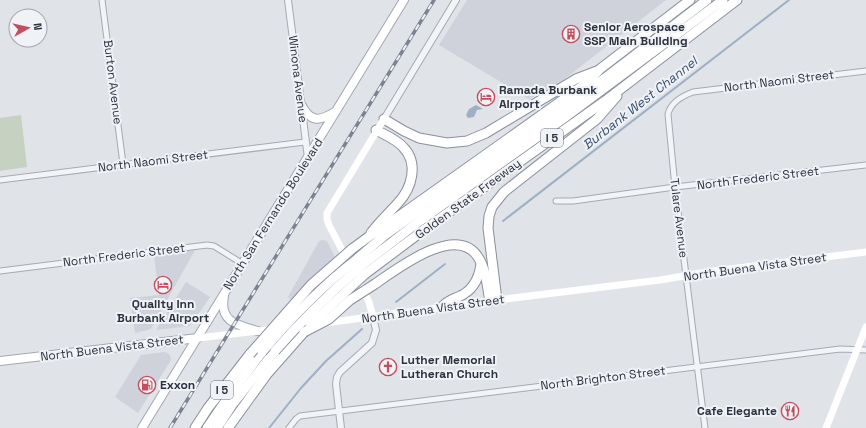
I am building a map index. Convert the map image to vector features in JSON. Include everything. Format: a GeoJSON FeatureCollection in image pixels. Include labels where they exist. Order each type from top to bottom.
{"type":"FeatureCollection","features":[{"type":"Feature","properties":{"kind":"highway","name":"Golden State Freeway"},"geometry":{"type":"LineString","coordinates":[[195,428],[208,408],[250,354],[311,285],[352,249],[582,86],[600,69],[690,0]]}},
{"type":"Feature","properties":{"kind":"highway"},"geometry":{"type":"LineString","coordinates":[[207,428],[231,392],[262,352],[315,295],[337,275],[361,266],[385,235],[590,90],[707,0]]}},
{"type":"Feature","properties":{"kind":"highway"},"geometry":{"type":"LineString","coordinates":[[217,428],[232,405],[275,351],[331,292],[361,266],[723,0]]}},
{"type":"Feature","properties":{"kind":"highway","name":"Golden State Freeway"},"geometry":{"type":"LineString","coordinates":[[228,428],[251,395],[287,349],[304,332],[361,266],[629,82],[737,0]]}},
{"type":"Feature","properties":{"kind":"highway"},"geometry":{"type":"LineString","coordinates":[[384,119],[419,138],[447,143],[467,141],[486,133],[576,79],[600,69]]}},
{"type":"Feature","properties":{"kind":"highway"},"geometry":{"type":"LineString","coordinates":[[494,300],[488,228],[489,216],[492,208],[504,192],[597,119],[629,82]]}},
{"type":"Feature","properties":{"kind":"highway"},"geometry":{"type":"LineString","coordinates":[[370,235],[376,226],[399,202],[408,188],[412,177],[412,165],[409,154],[402,146],[376,130]]}},
{"type":"Feature","properties":{"kind":"highway"},"geometry":{"type":"LineString","coordinates":[[304,332],[329,318],[350,300],[411,261],[446,245],[463,245],[474,252],[484,270],[494,300]]}},
{"type":"Feature","properties":{"kind":"highway"},"geometry":{"type":"LineString","coordinates":[[442,307],[448,301],[468,292],[479,275],[481,263]]}},
{"type":"Feature","properties":{"kind":"main road","name":"North San Fernando Boulevard"},"geometry":{"type":"LineString","coordinates":[[142,428],[404,0]]}},
{"type":"Feature","properties":{"kind":"main road"},"geometry":{"type":"LineString","coordinates":[[301,104],[308,116],[316,119],[326,118],[336,112]]}},
{"type":"Feature","properties":{"kind":"main road"},"geometry":{"type":"LineString","coordinates":[[373,317],[369,302],[329,225],[327,213],[384,119]]}},
{"type":"Feature","properties":{"kind":"main road","name":"North Buena Vista Street"},"geometry":{"type":"LineString","coordinates":[[0,361],[373,317],[494,300],[687,277],[713,271],[866,252]]}},
{"type":"Feature","properties":{"kind":"main road"},"geometry":{"type":"LineString","coordinates":[[224,294],[223,308],[228,319],[237,325],[258,331]]}},
{"type":"Feature","properties":{"kind":"main road"},"geometry":{"type":"LineString","coordinates":[[826,428],[866,326]]}},
{"type":"Feature","properties":{"kind":"street","name":"Burton Avenue"},"geometry":{"type":"LineString","coordinates":[[102,0],[123,164]]}},
{"type":"Feature","properties":{"kind":"street","name":"Winona Avenue"},"geometry":{"type":"LineString","coordinates":[[288,0],[308,158]]}},
{"type":"Feature","properties":{"kind":"street"},"geometry":{"type":"LineString","coordinates":[[384,119],[456,0]]}},
{"type":"Feature","properties":{"kind":"street","name":"North Naomi Street"},"geometry":{"type":"LineString","coordinates":[[693,92],[866,70]]}},
{"type":"Feature","properties":{"kind":"street","name":"Tulare Avenue"},"geometry":{"type":"LineString","coordinates":[[693,92],[673,104],[669,108],[668,114],[675,187],[705,428]]}},
{"type":"Feature","properties":{"kind":"street","name":"North Naomi Street"},"geometry":{"type":"LineString","coordinates":[[0,180],[305,142]]}},
{"type":"Feature","properties":{"kind":"street","name":"North Frederic Street"},"geometry":{"type":"LineString","coordinates":[[556,201],[573,201],[675,187],[866,165]]}},
{"type":"Feature","properties":{"kind":"street","name":"North Frederic Street"},"geometry":{"type":"LineString","coordinates":[[0,271],[207,245],[214,246],[243,264]]}},
{"type":"Feature","properties":{"kind":"street"},"geometry":{"type":"LineString","coordinates":[[341,428],[336,384],[337,377],[340,372],[372,342],[376,330],[373,317]]}},
{"type":"Feature","properties":{"kind":"street","name":"North Brighton Street"},"geometry":{"type":"LineString","coordinates":[[289,428],[300,416],[840,348],[866,350]]}},
{"type":"Feature","properties":{"kind":"shaded area"},"geometry":{"type":"Polygon","coordinates":[[[467,0],[666,0],[562,81],[529,99],[439,45],[467,0]]]}},
{"type":"Feature","properties":{"kind":"shaded area"},"geometry":{"type":"Polygon","coordinates":[[[319,241],[327,241],[351,289],[337,301],[302,310],[288,297],[319,241]]]}},
{"type":"Feature","properties":{"kind":"shaded area"},"geometry":{"type":"Polygon","coordinates":[[[195,250],[151,329],[135,333],[130,298],[159,295],[154,256],[195,250]]]}},
{"type":"Feature","properties":{"kind":"shaded area"},"geometry":{"type":"Polygon","coordinates":[[[186,282],[210,297],[190,326],[156,330],[186,282]]]}},
{"type":"Feature","properties":{"kind":"shaded area"},"geometry":{"type":"Polygon","coordinates":[[[165,352],[170,355],[171,360],[138,413],[115,397],[141,355],[165,352]]]}},
{"type":"Feature","properties":{"kind":"green space"},"geometry":{"type":"Polygon","coordinates":[[[21,115],[27,167],[0,171],[0,118],[21,115]]]}},
{"type":"Feature","properties":{"kind":"water"},"geometry":{"type":"Polygon","coordinates":[[[476,105],[483,109],[477,110],[474,117],[468,118],[466,115],[469,109],[476,105]]]}},
{"type":"Feature","properties":{"kind":"waterway","name":"Burbank West Channel"},"geometry":{"type":"LineString","coordinates":[[503,221],[789,0]]}},
{"type":"Feature","properties":{"kind":"waterway","name":"Burbank West Channel"},"geometry":{"type":"LineString","coordinates":[[396,302],[445,264]]}},
{"type":"Feature","properties":{"kind":"waterway","name":"Burbank West Channel"},"geometry":{"type":"LineString","coordinates":[[269,428],[301,388],[326,361],[362,329]]}},
{"type":"Feature","properties":{"kind":"railway"},"geometry":{"type":"LineString","coordinates":[[170,428],[434,0]]}},
{"type":"Feature","properties":{"kind":"place","name":"Senior Aerospace SSP Main Building"},"geometry":{"type":"Point","coordinates":[571,34]}},
{"type":"Feature","properties":{"kind":"place","name":"Ramada Burbank Airport"},"geometry":{"type":"Point","coordinates":[486,97]}},
{"type":"Feature","properties":{"kind":"place","name":"Quality Inn Burbank Airport"},"geometry":{"type":"Point","coordinates":[163,285]}},
{"type":"Feature","properties":{"kind":"place","name":"Luther Memorial Lutheran Church"},"geometry":{"type":"Point","coordinates":[388,367]}},
{"type":"Feature","properties":{"kind":"place","name":"Exxon"},"geometry":{"type":"Point","coordinates":[147,385]}},
{"type":"Feature","properties":{"kind":"place","name":"Cafe Elegante"},"geometry":{"type":"Point","coordinates":[790,411]}}]}
